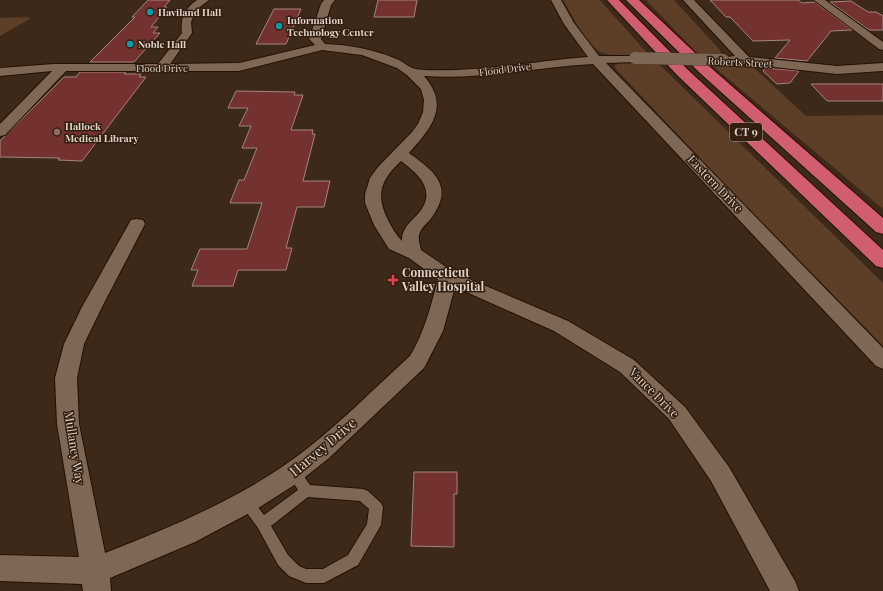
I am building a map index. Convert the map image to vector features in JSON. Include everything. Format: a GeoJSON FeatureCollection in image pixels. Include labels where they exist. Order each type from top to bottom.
{"type":"FeatureCollection","features":[{"type":"Feature","properties":{"kind":"highway","name":"CT 9"},"geometry":{"type":"LineString","coordinates":[[613,0],[644,34],[688,77],[883,261]]}},
{"type":"Feature","properties":{"kind":"highway","name":"CT 9"},"geometry":{"type":"LineString","coordinates":[[632,0],[711,75],[883,228]]}},
{"type":"Feature","properties":{"kind":"street"},"geometry":{"type":"LineString","coordinates":[[161,68],[187,33],[186,22],[192,8],[204,0]]}},
{"type":"Feature","properties":{"kind":"street"},"geometry":{"type":"LineString","coordinates":[[330,0],[326,4],[315,39],[322,47],[347,49],[368,53],[414,72],[424,84],[430,98],[430,112],[422,128],[400,154],[381,173],[374,184],[372,192],[372,207],[388,235],[397,246],[413,253],[448,277]]}},
{"type":"Feature","properties":{"kind":"street","name":"Eastern Drive"},"geometry":{"type":"LineString","coordinates":[[556,0],[569,24],[596,60],[883,361]]}},
{"type":"Feature","properties":{"kind":"street"},"geometry":{"type":"LineString","coordinates":[[688,0],[745,60]]}},
{"type":"Feature","properties":{"kind":"street"},"geometry":{"type":"LineString","coordinates":[[819,0],[883,47]]}},
{"type":"Feature","properties":{"kind":"street","name":"Flood Drive"},"geometry":{"type":"LineString","coordinates":[[0,72],[20,69],[62,68],[239,67],[322,47]]}},
{"type":"Feature","properties":{"kind":"street","name":"Roberts Street"},"geometry":{"type":"LineString","coordinates":[[596,60],[635,58],[745,60],[837,70],[883,67]]}},
{"type":"Feature","properties":{"kind":"street","name":"Flood Drive"},"geometry":{"type":"LineString","coordinates":[[414,72],[444,74],[478,73],[563,62],[596,60]]}},
{"type":"Feature","properties":{"kind":"street"},"geometry":{"type":"LineString","coordinates":[[0,132],[62,68]]}},
{"type":"Feature","properties":{"kind":"street"},"geometry":{"type":"LineString","coordinates":[[400,154],[422,171],[433,183],[436,194],[431,208],[411,233],[410,239],[413,253]]}},
{"type":"Feature","properties":{"kind":"street","name":"Mullaney Way"},"geometry":{"type":"LineString","coordinates":[[96,581],[68,424],[66,378],[74,344],[92,307],[137,224]]}},
{"type":"Feature","properties":{"kind":"street","name":"Harvey Drive"},"geometry":{"type":"LineString","coordinates":[[96,581],[246,502],[293,472],[322,451],[417,362],[428,345],[435,329],[448,277]]}},
{"type":"Feature","properties":{"kind":"street","name":"Vance Drive"},"geometry":{"type":"LineString","coordinates":[[448,277],[561,326],[627,366],[677,413],[720,474],[785,591]]}},
{"type":"Feature","properties":{"kind":"street"},"geometry":{"type":"LineString","coordinates":[[0,568],[96,581]]}},
{"type":"Feature","properties":{"kind":"lane"},"geometry":{"type":"LineString","coordinates":[[293,472],[306,491]]}},
{"type":"Feature","properties":{"kind":"lane"},"geometry":{"type":"LineString","coordinates":[[246,502],[263,524],[283,560],[294,571],[306,576],[324,576],[353,560],[374,525],[376,507],[363,495],[306,491],[263,524]]}},
{"type":"Feature","properties":{"kind":"shaded area"},"geometry":{"type":"Polygon","coordinates":[[[563,0],[600,0],[649,55],[608,55],[597,50],[586,38],[563,0]]]}},
{"type":"Feature","properties":{"kind":"shaded area"},"geometry":{"type":"Polygon","coordinates":[[[646,0],[674,0],[720,50],[722,56],[705,56],[696,52],[646,0]]]}},
{"type":"Feature","properties":{"kind":"shaded area"},"geometry":{"type":"Polygon","coordinates":[[[28,17],[30,19],[0,36],[0,18],[28,17]]]}},
{"type":"Feature","properties":{"kind":"shaded area"},"geometry":{"type":"Polygon","coordinates":[[[620,63],[659,64],[883,283],[883,346],[715,174],[615,68],[615,65],[620,63]]]}},
{"type":"Feature","properties":{"kind":"shaded area"},"geometry":{"type":"Polygon","coordinates":[[[713,66],[753,67],[806,116],[883,115],[883,209],[713,66]]]}},
{"type":"Feature","properties":{"kind":"building"},"geometry":{"type":"Polygon","coordinates":[[[148,0],[170,0],[164,7],[167,7],[151,27],[158,27],[153,33],[160,33],[134,62],[90,62],[135,17],[132,17],[148,0]]]}},
{"type":"Feature","properties":{"kind":"building"},"geometry":{"type":"Polygon","coordinates":[[[378,0],[417,0],[414,17],[374,17],[378,0]]]}},
{"type":"Feature","properties":{"kind":"building"},"geometry":{"type":"Polygon","coordinates":[[[710,0],[798,0],[802,3],[815,2],[852,30],[831,31],[807,61],[775,58],[790,40],[753,41],[730,17],[726,17],[710,0]]]}},
{"type":"Feature","properties":{"kind":"building"},"geometry":{"type":"Polygon","coordinates":[[[851,1],[868,12],[876,12],[883,16],[883,30],[869,30],[830,2],[851,1]]]}},
{"type":"Feature","properties":{"kind":"building","name":"Information Technology Center"},"geometry":{"type":"Polygon","coordinates":[[[274,9],[301,9],[286,44],[256,44],[274,9]]]}},
{"type":"Feature","properties":{"kind":"building"},"geometry":{"type":"Polygon","coordinates":[[[766,68],[799,71],[790,83],[777,84],[763,71],[766,68]]]}},
{"type":"Feature","properties":{"kind":"building"},"geometry":{"type":"Polygon","coordinates":[[[80,72],[126,72],[124,74],[141,74],[139,77],[146,77],[82,161],[58,160],[60,158],[0,157],[0,141],[64,77],[76,77],[80,72]]]}},
{"type":"Feature","properties":{"kind":"building"},"geometry":{"type":"Polygon","coordinates":[[[811,84],[883,84],[883,101],[827,101],[811,84]]]}},
{"type":"Feature","properties":{"kind":"building"},"geometry":{"type":"Polygon","coordinates":[[[236,91],[295,92],[294,95],[303,95],[291,130],[313,130],[312,134],[315,134],[303,181],[330,181],[324,207],[297,207],[286,248],[292,248],[286,270],[238,270],[233,286],[192,286],[198,270],[191,270],[200,249],[247,249],[262,203],[230,203],[239,180],[244,180],[257,148],[242,148],[251,126],[239,126],[248,108],[228,108],[236,91]]]}},
{"type":"Feature","properties":{"kind":"building"},"geometry":{"type":"Polygon","coordinates":[[[414,472],[457,472],[457,494],[454,494],[454,547],[411,546],[414,472]]]}},
{"type":"Feature","properties":{"kind":"place","name":"Haviland Hall"},"geometry":{"type":"Point","coordinates":[150,12]}},
{"type":"Feature","properties":{"kind":"place","name":"Information Technology Center"},"geometry":{"type":"Point","coordinates":[279,26]}},
{"type":"Feature","properties":{"kind":"place","name":"Noble Hall"},"geometry":{"type":"Point","coordinates":[130,44]}},
{"type":"Feature","properties":{"kind":"place","name":"Hallock Medical Library"},"geometry":{"type":"Point","coordinates":[57,132]}},
{"type":"Feature","properties":{"kind":"place","name":"Connecticut Valley Hospital"},"geometry":{"type":"Point","coordinates":[393,280]}}]}
